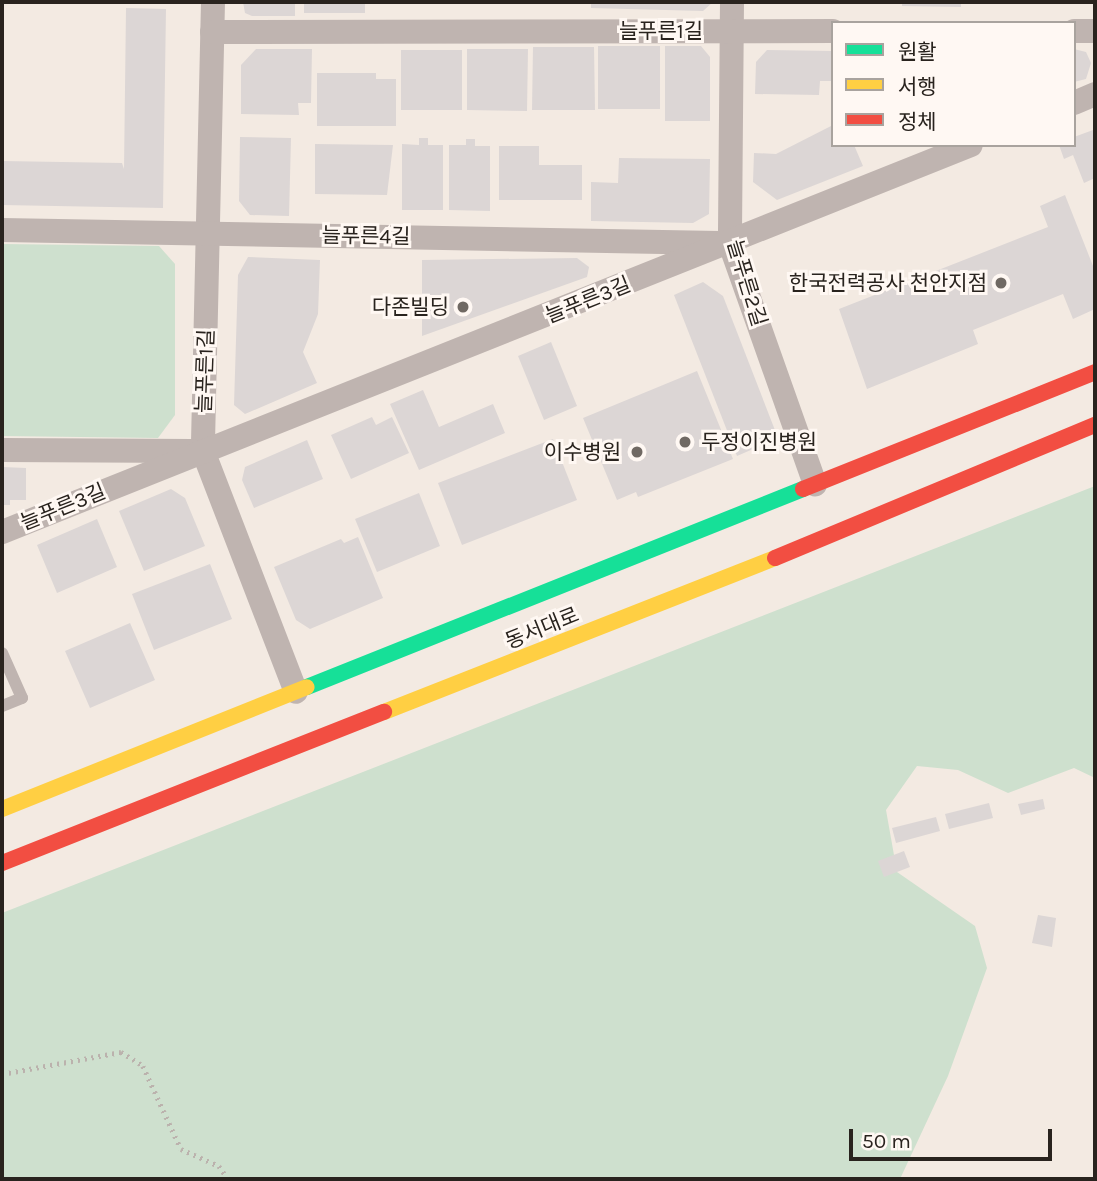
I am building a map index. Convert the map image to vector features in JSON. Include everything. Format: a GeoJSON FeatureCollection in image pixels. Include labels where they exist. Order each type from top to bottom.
{"type":"FeatureCollection","features":[{"type":"Feature","properties":{"kind":"main road","name":"동서대로"},"geometry":{"type":"LineString","coordinates":[[2,809],[1095,372]]}},
{"type":"Feature","properties":{"kind":"main road","name":"동서대로"},"geometry":{"type":"LineString","coordinates":[[2,863],[740,572],[1095,425]]}},
{"type":"Feature","properties":{"kind":"street","name":"늘푸른1길"},"geometry":{"type":"LineString","coordinates":[[213,2],[210,234],[203,451],[296,692]]}},
{"type":"Feature","properties":{"kind":"street","name":"늘푸른2길"},"geometry":{"type":"LineString","coordinates":[[733,2],[730,244],[816,484]]}},
{"type":"Feature","properties":{"kind":"street","name":"늘푸른1길"},"geometry":{"type":"LineString","coordinates":[[212,32],[732,31]]}},
{"type":"Feature","properties":{"kind":"street"},"geometry":{"type":"LineString","coordinates":[[732,31],[831,31]]}},
{"type":"Feature","properties":{"kind":"street"},"geometry":{"type":"LineString","coordinates":[[1076,31],[1095,31]]}},
{"type":"Feature","properties":{"kind":"street"},"geometry":{"type":"LineString","coordinates":[[1076,102],[1095,94]]}},
{"type":"Feature","properties":{"kind":"street","name":"늘푸른3길"},"geometry":{"type":"LineString","coordinates":[[2,532],[730,244],[966,147]]}},
{"type":"Feature","properties":{"kind":"street","name":"늘푸른4길"},"geometry":{"type":"LineString","coordinates":[[2,230],[730,244]]}},
{"type":"Feature","properties":{"kind":"street","name":"늘푸른3길"},"geometry":{"type":"LineString","coordinates":[[2,450],[203,451]]}},
{"type":"Feature","properties":{"kind":"lane"},"geometry":{"type":"LineString","coordinates":[[2,653],[22,698],[2,706]]}},
{"type":"Feature","properties":{"kind":"path"},"geometry":{"type":"LineString","coordinates":[[2,1074],[121,1052],[143,1066],[181,1149],[219,1166],[228,1179]]}},
{"type":"Feature","properties":{"kind":"green space"},"geometry":{"type":"Polygon","coordinates":[[[2,244],[159,246],[175,264],[175,415],[158,438],[2,436],[2,244]]]}},
{"type":"Feature","properties":{"kind":"green space"},"geometry":{"type":"Polygon","coordinates":[[[1095,486],[1095,778],[1074,768],[1008,793],[958,770],[917,766],[886,810],[897,872],[975,926],[987,968],[948,1076],[900,1179],[2,1179],[2,913],[1095,486]]]}},
{"type":"Feature","properties":{"kind":"building"},"geometry":{"type":"Polygon","coordinates":[[[243,2],[295,2],[295,16],[252,16],[245,13],[243,2]]]}},
{"type":"Feature","properties":{"kind":"building"},"geometry":{"type":"Polygon","coordinates":[[[304,2],[365,2],[365,13],[304,13],[304,2]]]}},
{"type":"Feature","properties":{"kind":"building"},"geometry":{"type":"Polygon","coordinates":[[[591,2],[713,2],[703,11],[591,8],[591,2]]]}},
{"type":"Feature","properties":{"kind":"building"},"geometry":{"type":"Polygon","coordinates":[[[902,2],[961,2],[961,7],[902,6],[902,2]]]}},
{"type":"Feature","properties":{"kind":"building"},"geometry":{"type":"Polygon","coordinates":[[[126,8],[166,9],[163,208],[2,205],[2,161],[122,163],[124,169],[126,8]]]}},
{"type":"Feature","properties":{"kind":"building"},"geometry":{"type":"Polygon","coordinates":[[[598,46],[660,46],[660,109],[598,109],[598,46]]]}},
{"type":"Feature","properties":{"kind":"building"},"geometry":{"type":"Polygon","coordinates":[[[665,46],[701,46],[710,57],[710,121],[665,121],[665,46]]]}},
{"type":"Feature","properties":{"kind":"building"},"geometry":{"type":"Polygon","coordinates":[[[533,47],[594,47],[595,110],[532,110],[533,47]]]}},
{"type":"Feature","properties":{"kind":"building"},"geometry":{"type":"Polygon","coordinates":[[[256,49],[312,49],[311,103],[298,103],[299,115],[241,114],[241,65],[256,49]]]}},
{"type":"Feature","properties":{"kind":"building"},"geometry":{"type":"Polygon","coordinates":[[[467,49],[528,49],[527,111],[467,110],[467,49]]]}},
{"type":"Feature","properties":{"kind":"building"},"geometry":{"type":"Polygon","coordinates":[[[401,50],[462,50],[462,110],[401,110],[401,50]]]}},
{"type":"Feature","properties":{"kind":"building"},"geometry":{"type":"Polygon","coordinates":[[[767,50],[831,51],[831,81],[820,81],[819,95],[755,94],[756,62],[767,50]]]}},
{"type":"Feature","properties":{"kind":"building"},"geometry":{"type":"Polygon","coordinates":[[[1076,50],[1086,52],[1091,63],[1086,79],[1076,82],[1076,50]]]}},
{"type":"Feature","properties":{"kind":"building"},"geometry":{"type":"Polygon","coordinates":[[[317,73],[376,73],[376,79],[396,79],[396,126],[317,126],[317,73]]]}},
{"type":"Feature","properties":{"kind":"building"},"geometry":{"type":"Polygon","coordinates":[[[831,126],[831,147],[855,147],[863,166],[777,200],[753,182],[754,153],[776,154],[831,126]]]}},
{"type":"Feature","properties":{"kind":"building"},"geometry":{"type":"Polygon","coordinates":[[[1093,130],[1095,178],[1084,183],[1073,155],[1064,159],[1060,147],[1076,147],[1076,136],[1093,130]]]}},
{"type":"Feature","properties":{"kind":"building"},"geometry":{"type":"Polygon","coordinates":[[[240,137],[291,138],[289,216],[250,215],[239,201],[240,137]]]}},
{"type":"Feature","properties":{"kind":"building"},"geometry":{"type":"Polygon","coordinates":[[[419,138],[428,138],[428,145],[443,145],[443,210],[402,210],[402,144],[419,145],[419,138]]]}},
{"type":"Feature","properties":{"kind":"building"},"geometry":{"type":"Polygon","coordinates":[[[466,139],[475,139],[475,146],[490,146],[490,211],[449,210],[449,145],[466,145],[466,139]]]}},
{"type":"Feature","properties":{"kind":"building"},"geometry":{"type":"Polygon","coordinates":[[[315,144],[393,145],[387,195],[315,194],[315,144]]]}},
{"type":"Feature","properties":{"kind":"building"},"geometry":{"type":"Polygon","coordinates":[[[499,146],[539,146],[539,165],[582,165],[582,200],[499,200],[499,146]]]}},
{"type":"Feature","properties":{"kind":"building"},"geometry":{"type":"Polygon","coordinates":[[[619,158],[710,159],[709,214],[693,223],[591,221],[591,182],[618,183],[619,158]]]}},
{"type":"Feature","properties":{"kind":"building","name":"한국전력공사 천안지점"},"geometry":{"type":"Polygon","coordinates":[[[1065,195],[1095,271],[1095,309],[1073,319],[1063,294],[973,330],[978,344],[867,389],[839,309],[1048,227],[1040,206],[1065,195]]]}},
{"type":"Feature","properties":{"kind":"building"},"geometry":{"type":"Polygon","coordinates":[[[248,257],[320,260],[318,314],[303,352],[317,383],[245,414],[234,405],[238,275],[248,257]]]}},
{"type":"Feature","properties":{"kind":"building","name":"다존빌딩"},"geometry":{"type":"Polygon","coordinates":[[[577,258],[589,267],[587,277],[422,336],[422,260],[577,258]]]}},
{"type":"Feature","properties":{"kind":"building"},"geometry":{"type":"Polygon","coordinates":[[[703,282],[723,296],[778,438],[737,456],[674,295],[703,282]]]}},
{"type":"Feature","properties":{"kind":"building"},"geometry":{"type":"Polygon","coordinates":[[[551,342],[577,406],[544,420],[518,356],[551,342]]]}},
{"type":"Feature","properties":{"kind":"building"},"geometry":{"type":"Polygon","coordinates":[[[697,371],[733,459],[638,497],[636,492],[617,500],[583,418],[697,371]]]}},
{"type":"Feature","properties":{"kind":"building"},"geometry":{"type":"Polygon","coordinates":[[[423,390],[439,427],[493,404],[505,433],[419,470],[390,404],[423,390]]]}},
{"type":"Feature","properties":{"kind":"building"},"geometry":{"type":"Polygon","coordinates":[[[372,417],[376,425],[392,417],[409,453],[351,479],[331,435],[372,417]]]}},
{"type":"Feature","properties":{"kind":"building"},"geometry":{"type":"Polygon","coordinates":[[[553,439],[577,500],[462,545],[438,483],[553,439]]]}},
{"type":"Feature","properties":{"kind":"building"},"geometry":{"type":"Polygon","coordinates":[[[307,440],[323,479],[254,508],[242,480],[245,467],[307,440]]]}},
{"type":"Feature","properties":{"kind":"building"},"geometry":{"type":"Polygon","coordinates":[[[2,467],[26,468],[26,500],[10,500],[10,505],[2,505],[2,467]]]}},
{"type":"Feature","properties":{"kind":"building"},"geometry":{"type":"Polygon","coordinates":[[[171,489],[185,498],[205,546],[144,571],[119,511],[171,489]]]}},
{"type":"Feature","properties":{"kind":"building"},"geometry":{"type":"Polygon","coordinates":[[[419,493],[440,546],[377,572],[355,519],[419,493]]]}},
{"type":"Feature","properties":{"kind":"building"},"geometry":{"type":"Polygon","coordinates":[[[97,519],[117,567],[57,593],[37,545],[97,519]]]}},
{"type":"Feature","properties":{"kind":"building"},"geometry":{"type":"Polygon","coordinates":[[[358,537],[383,598],[310,629],[296,620],[274,567],[341,539],[344,543],[358,537]]]}},
{"type":"Feature","properties":{"kind":"building"},"geometry":{"type":"Polygon","coordinates":[[[210,564],[232,619],[154,650],[132,594],[210,564]]]}},
{"type":"Feature","properties":{"kind":"building"},"geometry":{"type":"Polygon","coordinates":[[[130,623],[155,680],[90,708],[65,651],[130,623]]]}},
{"type":"Feature","properties":{"kind":"building"},"geometry":{"type":"Polygon","coordinates":[[[1043,799],[1045,809],[1021,815],[1018,804],[1043,799]]]}},
{"type":"Feature","properties":{"kind":"building"},"geometry":{"type":"Polygon","coordinates":[[[989,803],[993,818],[949,829],[945,814],[989,803]]]}},
{"type":"Feature","properties":{"kind":"building"},"geometry":{"type":"Polygon","coordinates":[[[936,817],[940,831],[896,843],[892,828],[936,817]]]}},
{"type":"Feature","properties":{"kind":"building"},"geometry":{"type":"Polygon","coordinates":[[[904,851],[910,867],[884,877],[878,861],[904,851]]]}},
{"type":"Feature","properties":{"kind":"building"},"geometry":{"type":"Polygon","coordinates":[[[1038,915],[1056,918],[1052,947],[1032,943],[1038,915]]]}},
{"type":"Feature","properties":{"kind":"traffic: fast"},"geometry":{"type":"LineString","coordinates":[[307,687],[803,489]]}},
{"type":"Feature","properties":{"kind":"traffic: slow"},"geometry":{"type":"LineString","coordinates":[[384,712],[775,558]]}},
{"type":"Feature","properties":{"kind":"traffic: slow"},"geometry":{"type":"LineString","coordinates":[[2,809],[307,687]]}},
{"type":"Feature","properties":{"kind":"traffic: jam"},"geometry":{"type":"LineString","coordinates":[[803,489],[1095,372]]}},
{"type":"Feature","properties":{"kind":"traffic: jam"},"geometry":{"type":"LineString","coordinates":[[775,558],[1095,425]]}},
{"type":"Feature","properties":{"kind":"traffic: jam"},"geometry":{"type":"LineString","coordinates":[[2,863],[384,712]]}},
{"type":"Feature","properties":{"kind":"place","name":"한국전력공사 천안지점"},"geometry":{"type":"Point","coordinates":[1001,283]}},
{"type":"Feature","properties":{"kind":"place","name":"다존빌딩"},"geometry":{"type":"Point","coordinates":[463,307]}},
{"type":"Feature","properties":{"kind":"place","name":"두정이진병원"},"geometry":{"type":"Point","coordinates":[685,442]}},
{"type":"Feature","properties":{"kind":"place","name":"이수병원"},"geometry":{"type":"Point","coordinates":[637,452]}}]}
